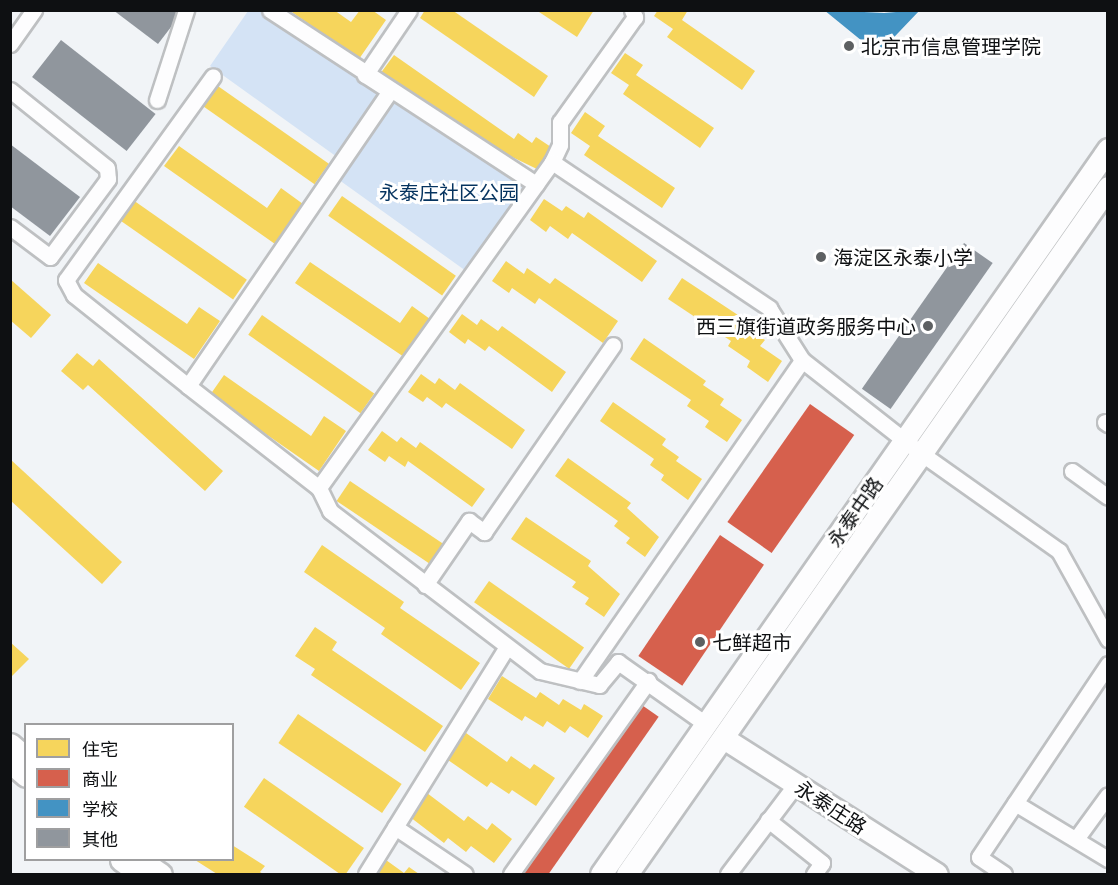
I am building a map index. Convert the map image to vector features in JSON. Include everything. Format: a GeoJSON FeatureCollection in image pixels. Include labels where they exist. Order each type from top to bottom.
{"type":"FeatureCollection","features":[{"type":"Feature","properties":{"kind":"main road","name":"永泰中路"},"geometry":{"type":"LineString","coordinates":[[601,874],[1107,149]]}},
{"type":"Feature","properties":{"kind":"main road","name":"永泰中路"},"geometry":{"type":"LineString","coordinates":[[627,874],[725,739],[1107,187]]}},
{"type":"Feature","properties":{"kind":"main road","name":"永泰庄路"},"geometry":{"type":"LineString","coordinates":[[725,739],[937,874]]}},
{"type":"Feature","properties":{"kind":"main road"},"geometry":{"type":"LineString","coordinates":[[10,744],[24,756]]}},
{"type":"Feature","properties":{"kind":"main road"},"geometry":{"type":"LineString","coordinates":[[10,762],[24,774]]}},
{"type":"Feature","properties":{"kind":"main road"},"geometry":{"type":"LineString","coordinates":[[122,861],[140,874]]}},
{"type":"Feature","properties":{"kind":"main road"},"geometry":{"type":"LineString","coordinates":[[142,861],[161,874]]}},
{"type":"Feature","properties":{"kind":"street"},"geometry":{"type":"LineString","coordinates":[[10,44],[34,10]]}},
{"type":"Feature","properties":{"kind":"street"},"geometry":{"type":"LineString","coordinates":[[157,100],[186,10]]}},
{"type":"Feature","properties":{"kind":"street"},"geometry":{"type":"LineString","coordinates":[[188,386],[390,91],[270,10]]}},
{"type":"Feature","properties":{"kind":"street"},"geometry":{"type":"LineString","coordinates":[[365,75],[409,10]]}},
{"type":"Feature","properties":{"kind":"street"},"geometry":{"type":"LineString","coordinates":[[320,488],[552,162],[560,145],[560,122],[635,17],[632,10]]}},
{"type":"Feature","properties":{"kind":"street"},"geometry":{"type":"LineString","coordinates":[[365,75],[536,184]]}},
{"type":"Feature","properties":{"kind":"street"},"geometry":{"type":"LineString","coordinates":[[213,76],[66,280],[74,295],[320,488],[330,511],[506,648],[540,671],[599,686],[618,662],[648,681],[707,725]]}},
{"type":"Feature","properties":{"kind":"street"},"geometry":{"type":"LineString","coordinates":[[10,90],[106,168],[108,179],[50,257],[10,226]]}},
{"type":"Feature","properties":{"kind":"street"},"geometry":{"type":"LineString","coordinates":[[552,162],[769,308],[802,360],[922,454],[1059,551],[1107,639]]}},
{"type":"Feature","properties":{"kind":"street"},"geometry":{"type":"LineString","coordinates":[[425,585],[469,521],[484,532],[613,345]]}},
{"type":"Feature","properties":{"kind":"street"},"geometry":{"type":"LineString","coordinates":[[580,681],[802,360]]}},
{"type":"Feature","properties":{"kind":"street"},"geometry":{"type":"LineString","coordinates":[[1072,471],[1107,497]]}},
{"type":"Feature","properties":{"kind":"street"},"geometry":{"type":"LineString","coordinates":[[366,874],[506,648]]}},
{"type":"Feature","properties":{"kind":"street"},"geometry":{"type":"LineString","coordinates":[[1004,874],[979,857],[1106,670]]}},
{"type":"Feature","properties":{"kind":"street"},"geometry":{"type":"LineString","coordinates":[[511,874],[648,681]]}},
{"type":"Feature","properties":{"kind":"street"},"geometry":{"type":"LineString","coordinates":[[728,874],[796,784]]}},
{"type":"Feature","properties":{"kind":"street"},"geometry":{"type":"LineString","coordinates":[[1076,838],[1107,795]]}},
{"type":"Feature","properties":{"kind":"street"},"geometry":{"type":"LineString","coordinates":[[1015,802],[1107,859]]}},
{"type":"Feature","properties":{"kind":"street"},"geometry":{"type":"LineString","coordinates":[[768,820],[822,863],[814,874]]}},
{"type":"Feature","properties":{"kind":"street"},"geometry":{"type":"LineString","coordinates":[[395,827],[465,874]]}},
{"type":"Feature","properties":{"kind":"green space","name":"永泰庄社区公园"},"geometry":{"type":"Polygon","coordinates":[[[248,11],[286,11],[527,180],[466,271],[328,172],[337,157],[210,66],[248,11]]]}},
{"type":"Feature","properties":{"kind":"building: 住宅"},"geometry":{"type":"Polygon","coordinates":[[[289,10],[334,10],[351,22],[360,10],[372,10],[386,20],[359,59],[289,10]]]}},
{"type":"Feature","properties":{"kind":"building: 住宅"},"geometry":{"type":"Polygon","coordinates":[[[425,10],[452,10],[548,76],[534,97],[420,18],[425,10]]]}},
{"type":"Feature","properties":{"kind":"building: 住宅"},"geometry":{"type":"Polygon","coordinates":[[[536,10],[594,10],[577,37],[536,10]]]}},
{"type":"Feature","properties":{"kind":"building: 住宅"},"geometry":{"type":"Polygon","coordinates":[[[658,10],[688,10],[682,20],[755,71],[742,90],[667,37],[673,29],[654,16],[658,10]]]}},
{"type":"Feature","properties":{"kind":"building: 住宅"},"geometry":{"type":"Polygon","coordinates":[[[625,53],[643,65],[636,75],[714,128],[700,148],[623,94],[629,85],[611,73],[625,53]]]}},
{"type":"Feature","properties":{"kind":"building: 住宅"},"geometry":{"type":"Polygon","coordinates":[[[394,55],[514,139],[518,133],[532,143],[536,137],[554,149],[539,170],[508,155],[504,160],[380,74],[394,55]]]}},
{"type":"Feature","properties":{"kind":"building: 住宅"},"geometry":{"type":"Polygon","coordinates":[[[215,84],[329,164],[315,184],[201,104],[215,84]]]}},
{"type":"Feature","properties":{"kind":"building: 住宅"},"geometry":{"type":"Polygon","coordinates":[[[585,112],[605,126],[598,136],[675,188],[662,208],[584,155],[590,146],[571,133],[585,112]]]}},
{"type":"Feature","properties":{"kind":"building: 住宅"},"geometry":{"type":"Polygon","coordinates":[[[179,146],[267,208],[281,188],[303,204],[275,244],[164,166],[179,146]]]}},
{"type":"Feature","properties":{"kind":"building: 住宅"},"geometry":{"type":"Polygon","coordinates":[[[342,196],[456,276],[442,295],[328,216],[342,196]]]}},
{"type":"Feature","properties":{"kind":"building: 住宅"},"geometry":{"type":"Polygon","coordinates":[[[544,199],[562,211],[566,206],[584,218],[588,212],[657,261],[642,282],[572,233],[568,239],[550,226],[546,232],[530,220],[544,199]]]}},
{"type":"Feature","properties":{"kind":"building: 住宅"},"geometry":{"type":"Polygon","coordinates":[[[133,200],[247,280],[233,299],[119,220],[133,200]]]}},
{"type":"Feature","properties":{"kind":"building: 住宅"},"geometry":{"type":"Polygon","coordinates":[[[506,261],[524,274],[527,268],[550,284],[555,278],[618,321],[603,343],[539,298],[535,304],[512,288],[509,293],[492,281],[506,261]]]}},
{"type":"Feature","properties":{"kind":"building: 住宅"},"geometry":{"type":"Polygon","coordinates":[[[310,262],[400,323],[412,306],[430,319],[404,357],[295,283],[310,262]]]}},
{"type":"Feature","properties":{"kind":"building: 住宅"},"geometry":{"type":"Polygon","coordinates":[[[98,263],[187,324],[199,307],[220,321],[194,359],[84,283],[98,263]]]}},
{"type":"Feature","properties":{"kind":"building: 住宅"},"geometry":{"type":"Polygon","coordinates":[[[682,278],[747,321],[744,326],[765,340],[760,346],[782,361],[768,382],[747,367],[750,361],[728,346],[731,341],[668,299],[682,278]]]}},
{"type":"Feature","properties":{"kind":"building: 住宅"},"geometry":{"type":"Polygon","coordinates":[[[10,279],[51,315],[31,338],[10,320],[10,279]]]}},
{"type":"Feature","properties":{"kind":"building: 住宅"},"geometry":{"type":"Polygon","coordinates":[[[462,314],[477,325],[481,319],[498,331],[502,326],[566,372],[552,392],[489,346],[485,351],[468,339],[465,344],[449,332],[462,314]]]}},
{"type":"Feature","properties":{"kind":"building: 住宅"},"geometry":{"type":"Polygon","coordinates":[[[262,315],[374,394],[360,413],[248,335],[262,315]]]}},
{"type":"Feature","properties":{"kind":"building: 住宅"},"geometry":{"type":"Polygon","coordinates":[[[644,338],[706,381],[703,385],[724,399],[720,405],[742,420],[727,442],[705,427],[709,421],[687,406],[691,400],[630,359],[644,338]]]}},
{"type":"Feature","properties":{"kind":"building: 住宅"},"geometry":{"type":"Polygon","coordinates":[[[77,353],[93,366],[99,359],[223,471],[205,491],[88,385],[83,390],[61,371],[77,353]]]}},
{"type":"Feature","properties":{"kind":"building: 住宅"},"geometry":{"type":"Polygon","coordinates":[[[421,374],[435,384],[439,378],[455,390],[460,383],[525,430],[512,449],[446,403],[442,408],[427,397],[423,402],[408,392],[421,374]]]}},
{"type":"Feature","properties":{"kind":"building: 住宅"},"geometry":{"type":"Polygon","coordinates":[[[224,375],[311,436],[324,416],[346,431],[319,471],[210,395],[224,375]]]}},
{"type":"Feature","properties":{"kind":"building: 住宅"},"geometry":{"type":"Polygon","coordinates":[[[613,402],[666,439],[662,445],[679,457],[676,461],[702,479],[688,500],[661,480],[664,475],[650,465],[654,459],[600,421],[613,402]]]}},
{"type":"Feature","properties":{"kind":"building: 住宅"},"geometry":{"type":"Polygon","coordinates":[[[382,431],[397,442],[401,437],[416,448],[420,442],[485,489],[472,507],[408,461],[405,467],[389,456],[385,462],[368,450],[382,431]]]}},
{"type":"Feature","properties":{"kind":"building: 住宅"},"geometry":{"type":"Polygon","coordinates":[[[568,458],[631,503],[627,508],[659,537],[645,557],[626,543],[630,538],[614,526],[618,521],[555,476],[568,458]]]}},
{"type":"Feature","properties":{"kind":"building: 住宅"},"geometry":{"type":"Polygon","coordinates":[[[10,459],[122,562],[102,584],[10,500],[10,459]]]}},
{"type":"Feature","properties":{"kind":"building: 住宅"},"geometry":{"type":"Polygon","coordinates":[[[350,481],[445,545],[432,565],[337,501],[350,481]]]}},
{"type":"Feature","properties":{"kind":"building: 住宅"},"geometry":{"type":"Polygon","coordinates":[[[526,517],[591,561],[588,566],[620,594],[604,617],[585,604],[589,598],[572,587],[576,582],[511,539],[526,517]]]}},
{"type":"Feature","properties":{"kind":"building: 住宅"},"geometry":{"type":"Polygon","coordinates":[[[322,545],[404,602],[400,608],[480,663],[461,690],[381,634],[385,628],[304,572],[322,545]]]}},
{"type":"Feature","properties":{"kind":"building: 住宅"},"geometry":{"type":"Polygon","coordinates":[[[489,581],[584,648],[569,669],[474,602],[489,581]]]}},
{"type":"Feature","properties":{"kind":"building: 住宅"},"geometry":{"type":"Polygon","coordinates":[[[315,627],[337,642],[332,650],[443,726],[425,752],[311,675],[315,669],[295,656],[315,627]]]}},
{"type":"Feature","properties":{"kind":"building: 住宅"},"geometry":{"type":"Polygon","coordinates":[[[10,642],[29,659],[10,678],[10,642]]]}},
{"type":"Feature","properties":{"kind":"building: 住宅"},"geometry":{"type":"Polygon","coordinates":[[[502,676],[536,698],[540,692],[559,705],[563,699],[581,710],[584,704],[603,716],[588,738],[570,726],[565,733],[547,721],[543,727],[525,716],[522,721],[488,699],[502,676]]]}},
{"type":"Feature","properties":{"kind":"building: 住宅"},"geometry":{"type":"Polygon","coordinates":[[[298,714],[402,784],[382,813],[278,743],[298,714]]]}},
{"type":"Feature","properties":{"kind":"building: 住宅"},"geometry":{"type":"Polygon","coordinates":[[[466,733],[507,762],[511,756],[530,769],[534,764],[555,778],[536,806],[512,790],[509,794],[491,782],[487,787],[448,760],[466,733]]]}},
{"type":"Feature","properties":{"kind":"building: 住宅"},"geometry":{"type":"Polygon","coordinates":[[[264,778],[364,848],[346,874],[340,874],[244,807],[264,778]]]}},
{"type":"Feature","properties":{"kind":"building: 住宅"},"geometry":{"type":"Polygon","coordinates":[[[427,793],[464,821],[468,816],[487,830],[492,823],[512,839],[494,863],[471,846],[466,852],[448,838],[444,843],[410,817],[427,793]]]}},
{"type":"Feature","properties":{"kind":"building: 住宅"},"geometry":{"type":"Polygon","coordinates":[[[234,846],[265,866],[260,872],[263,874],[217,874],[197,861],[234,861],[234,846]]]}},
{"type":"Feature","properties":{"kind":"building: 住宅"},"geometry":{"type":"Polygon","coordinates":[[[386,860],[404,873],[409,867],[419,874],[375,874],[386,860]]]}},
{"type":"Feature","properties":{"kind":"building: 商业"},"geometry":{"type":"Polygon","coordinates":[[[810,404],[854,435],[772,553],[727,522],[810,404]]]}},
{"type":"Feature","properties":{"kind":"building: 商业"},"geometry":{"type":"Polygon","coordinates":[[[720,535],[764,565],[682,686],[638,656],[720,535]]]}},
{"type":"Feature","properties":{"kind":"building: 商业"},"geometry":{"type":"Polygon","coordinates":[[[639,703],[659,717],[549,874],[520,873],[639,703]]]}},
{"type":"Feature","properties":{"kind":"building: 学校"},"geometry":{"type":"Polygon","coordinates":[[[824,10],[884,13],[920,10],[878,54],[824,10]]]}},
{"type":"Feature","properties":{"kind":"building: 其他"},"geometry":{"type":"Polygon","coordinates":[[[113,10],[184,10],[158,44],[113,10]]]}},
{"type":"Feature","properties":{"kind":"building: 其他"},"geometry":{"type":"Polygon","coordinates":[[[61,40],[156,114],[127,151],[32,77],[61,40]]]}},
{"type":"Feature","properties":{"kind":"building: 其他"},"geometry":{"type":"Polygon","coordinates":[[[10,144],[80,197],[50,236],[10,206],[10,144]]]}},
{"type":"Feature","properties":{"kind":"building: 其他","name":"西三旗街道政务服务中心"},"geometry":{"type":"Polygon","coordinates":[[[964,243],[993,263],[891,409],[862,389],[964,243]]]}},
{"type":"Feature","properties":{"kind":"place","name":"北京市信息管理学院"},"geometry":{"type":"Point","coordinates":[849,46]}},
{"type":"Feature","properties":{"kind":"place","name":"海淀区永泰小学"},"geometry":{"type":"Point","coordinates":[821,257]}},
{"type":"Feature","properties":{"kind":"place","name":"西三旗街道政务服务中心"},"geometry":{"type":"Point","coordinates":[928,326]}},
{"type":"Feature","properties":{"kind":"place","name":"七鲜超市"},"geometry":{"type":"Point","coordinates":[700,642]}}]}
